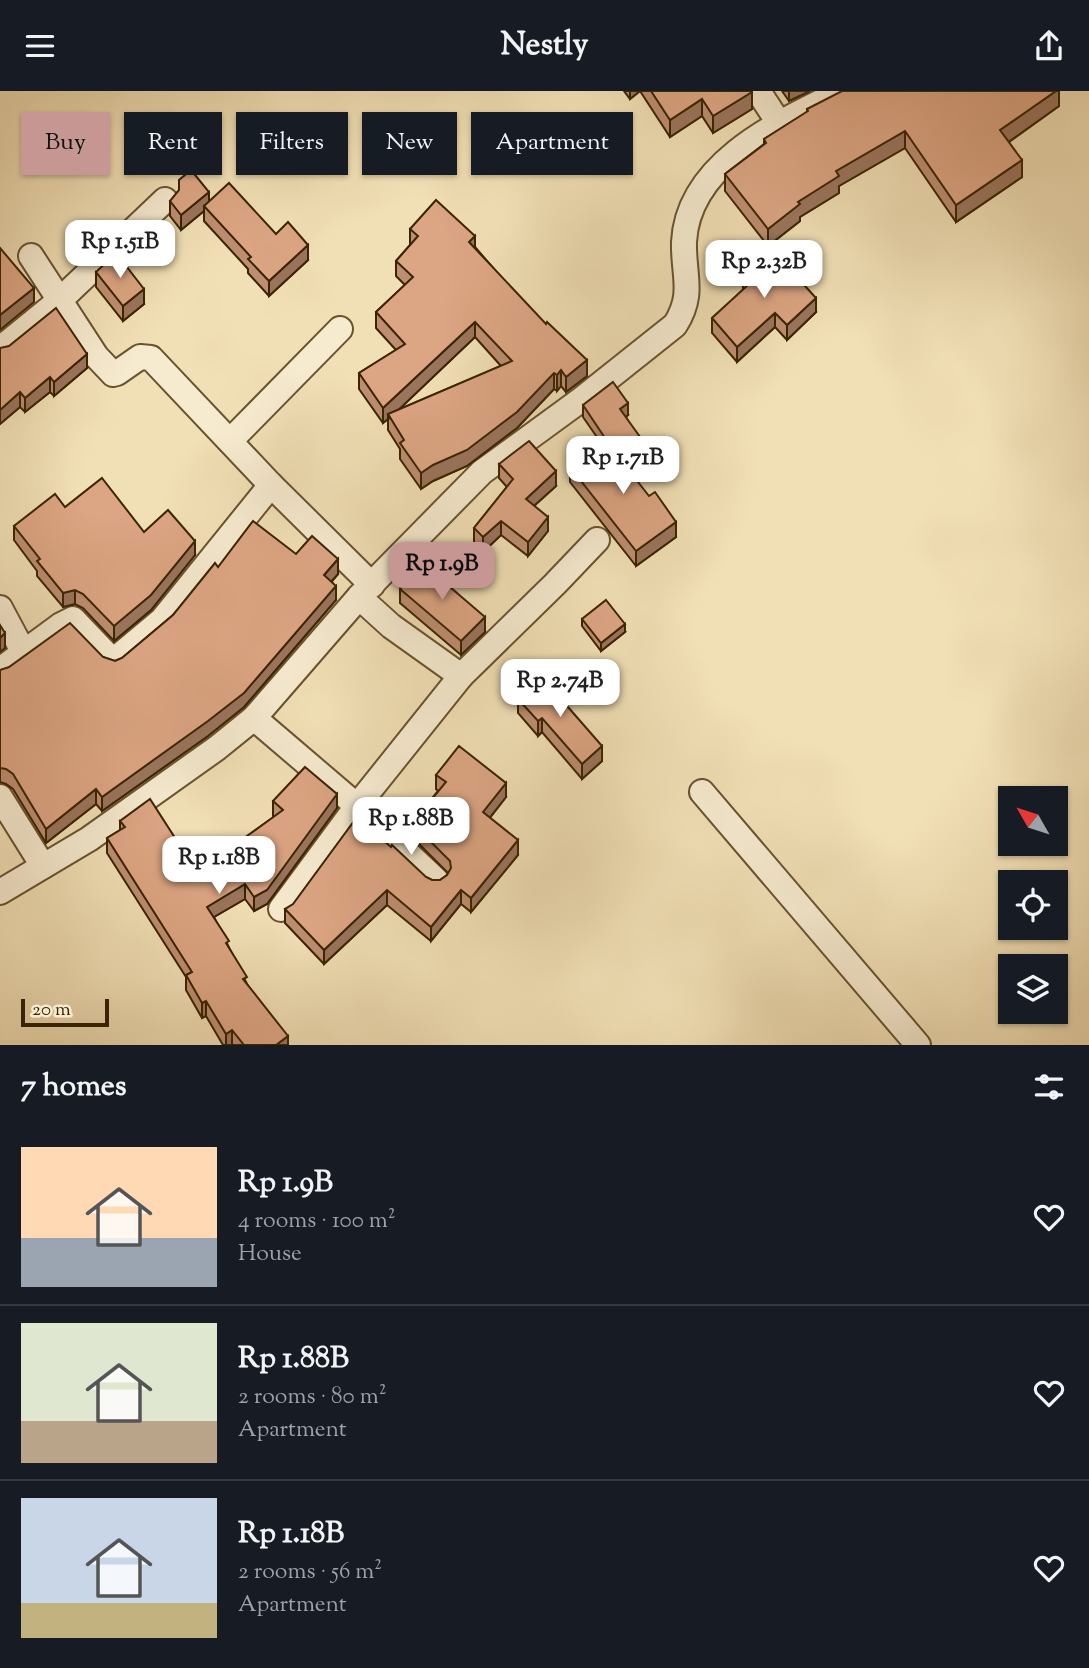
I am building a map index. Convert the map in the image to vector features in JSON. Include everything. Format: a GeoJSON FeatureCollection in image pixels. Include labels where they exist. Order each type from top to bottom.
{"type":"FeatureCollection","features":[{"type":"Feature","properties":{"kind":"street"},"geometry":{"type":"LineString","coordinates":[[758,91],[779,123]]}},
{"type":"Feature","properties":{"kind":"street"},"geometry":{"type":"LineString","coordinates":[[1,889],[89,839],[217,748],[254,718],[365,591],[482,472],[582,399],[676,325],[684,311],[688,295],[684,241],[690,210],[704,186],[739,149],[779,123],[843,91]]}},
{"type":"Feature","properties":{"kind":"street"},"geometry":{"type":"LineString","coordinates":[[0,349],[60,300],[165,199]]}},
{"type":"Feature","properties":{"kind":"street"},"geometry":{"type":"LineString","coordinates":[[32,256],[96,356],[109,371],[117,373],[140,356],[151,358],[271,485],[365,591],[391,626],[461,676]]}},
{"type":"Feature","properties":{"kind":"street"},"geometry":{"type":"LineString","coordinates":[[230,441],[340,328]]}},
{"type":"Feature","properties":{"kind":"street"},"geometry":{"type":"LineString","coordinates":[[0,670],[73,619],[113,661],[162,620],[271,485]]}},
{"type":"Feature","properties":{"kind":"street"},"geometry":{"type":"LineString","coordinates":[[281,909],[461,676],[597,540]]}},
{"type":"Feature","properties":{"kind":"street"},"geometry":{"type":"LineString","coordinates":[[0,608],[24,653]]}},
{"type":"Feature","properties":{"kind":"street"},"geometry":{"type":"LineString","coordinates":[[254,718],[358,806],[436,880]]}},
{"type":"Feature","properties":{"kind":"street"},"geometry":{"type":"LineString","coordinates":[[702,792],[918,1045]]}},
{"type":"Feature","properties":{"kind":"street"},"geometry":{"type":"LineString","coordinates":[[0,797],[43,866]]}},
{"type":"Feature","properties":{"kind":"building"},"geometry":{"type":"Polygon","coordinates":[[[651,91],[752,92],[713,116],[702,99],[670,120],[651,91]]]}},
{"type":"Feature","properties":{"kind":"building"},"geometry":{"type":"Polygon","coordinates":[[[842,91],[1056,91],[1000,130],[1022,160],[956,205],[905,131],[836,171],[839,176],[798,202],[800,204],[768,229],[725,174],[766,143],[764,139],[808,111],[807,109],[842,91]]]}},
{"type":"Feature","properties":{"kind":"building"},"geometry":{"type":"Polygon","coordinates":[[[185,175],[195,175],[209,192],[181,215],[170,201],[179,190],[179,180],[185,175]]]}},
{"type":"Feature","properties":{"kind":"building"},"geometry":{"type":"Polygon","coordinates":[[[229,183],[276,234],[288,222],[308,245],[269,281],[248,259],[251,257],[204,206],[229,183]]]}},
{"type":"Feature","properties":{"kind":"building"},"geometry":{"type":"Polygon","coordinates":[[[436,200],[475,236],[469,242],[546,324],[547,322],[587,360],[566,377],[561,370],[557,375],[554,373],[517,412],[467,450],[421,473],[400,443],[404,440],[388,414],[512,361],[475,322],[383,408],[359,373],[405,344],[376,312],[413,277],[396,261],[418,236],[410,229],[436,200]]]}},
{"type":"Feature","properties":{"kind":"building"},"geometry":{"type":"Polygon","coordinates":[[[0,248],[34,288],[0,315],[0,248]]]}},
{"type":"Feature","properties":{"kind":"building"},"geometry":{"type":"Polygon","coordinates":[[[772,250],[816,298],[787,325],[775,313],[737,347],[712,318],[749,284],[743,278],[772,250]]]}},
{"type":"Feature","properties":{"kind":"building"},"geometry":{"type":"Polygon","coordinates":[[[116,253],[144,289],[123,306],[96,272],[116,253]]]}},
{"type":"Feature","properties":{"kind":"building"},"geometry":{"type":"Polygon","coordinates":[[[56,308],[87,354],[54,382],[50,377],[25,398],[20,392],[0,410],[0,348],[9,346],[56,308]]]}},
{"type":"Feature","properties":{"kind":"building"},"geometry":{"type":"Polygon","coordinates":[[[613,382],[628,403],[620,409],[643,441],[619,459],[583,405],[613,382]]]}},
{"type":"Feature","properties":{"kind":"building"},"geometry":{"type":"Polygon","coordinates":[[[605,440],[649,496],[655,492],[676,522],[636,551],[570,467],[605,440]]]}},
{"type":"Feature","properties":{"kind":"building"},"geometry":{"type":"Polygon","coordinates":[[[529,441],[556,471],[526,499],[548,517],[528,542],[501,521],[483,537],[474,528],[513,479],[499,464],[529,441]]]}},
{"type":"Feature","properties":{"kind":"building"},"geometry":{"type":"Polygon","coordinates":[[[102,478],[144,532],[168,510],[195,541],[151,595],[114,626],[83,594],[75,590],[63,593],[14,526],[55,494],[65,507],[102,478]]]}},
{"type":"Feature","properties":{"kind":"building"},"geometry":{"type":"Polygon","coordinates":[[[253,521],[296,554],[312,536],[338,559],[324,575],[336,586],[244,693],[102,797],[96,789],[46,829],[13,774],[0,768],[0,670],[9,667],[70,623],[103,657],[115,661],[122,658],[173,615],[215,563],[218,567],[253,521]]]}},
{"type":"Feature","properties":{"kind":"building"},"geometry":{"type":"Polygon","coordinates":[[[422,563],[485,617],[461,641],[400,589],[422,563]]]}},
{"type":"Feature","properties":{"kind":"building"},"geometry":{"type":"Polygon","coordinates":[[[606,600],[625,624],[601,643],[582,619],[606,600]]]}},
{"type":"Feature","properties":{"kind":"building"},"geometry":{"type":"Polygon","coordinates":[[[0,625],[5,633],[0,638],[0,625]]]}},
{"type":"Feature","properties":{"kind":"building"},"geometry":{"type":"Polygon","coordinates":[[[543,676],[602,746],[582,764],[542,718],[538,721],[518,699],[543,676]]]}},
{"type":"Feature","properties":{"kind":"building"},"geometry":{"type":"Polygon","coordinates":[[[459,746],[506,783],[483,812],[518,840],[471,898],[461,890],[431,927],[387,890],[324,950],[285,909],[293,904],[357,817],[426,877],[440,880],[447,875],[451,868],[450,861],[412,823],[446,782],[436,775],[459,746]]]}},
{"type":"Feature","properties":{"kind":"building"},"geometry":{"type":"Polygon","coordinates":[[[305,767],[337,794],[267,890],[254,897],[245,884],[207,907],[229,941],[226,943],[247,977],[243,979],[288,1036],[276,1045],[244,1045],[232,1030],[226,1034],[206,1001],[202,1003],[186,975],[192,972],[107,838],[125,827],[120,821],[150,799],[197,872],[283,810],[273,801],[305,767]]]}}]}
